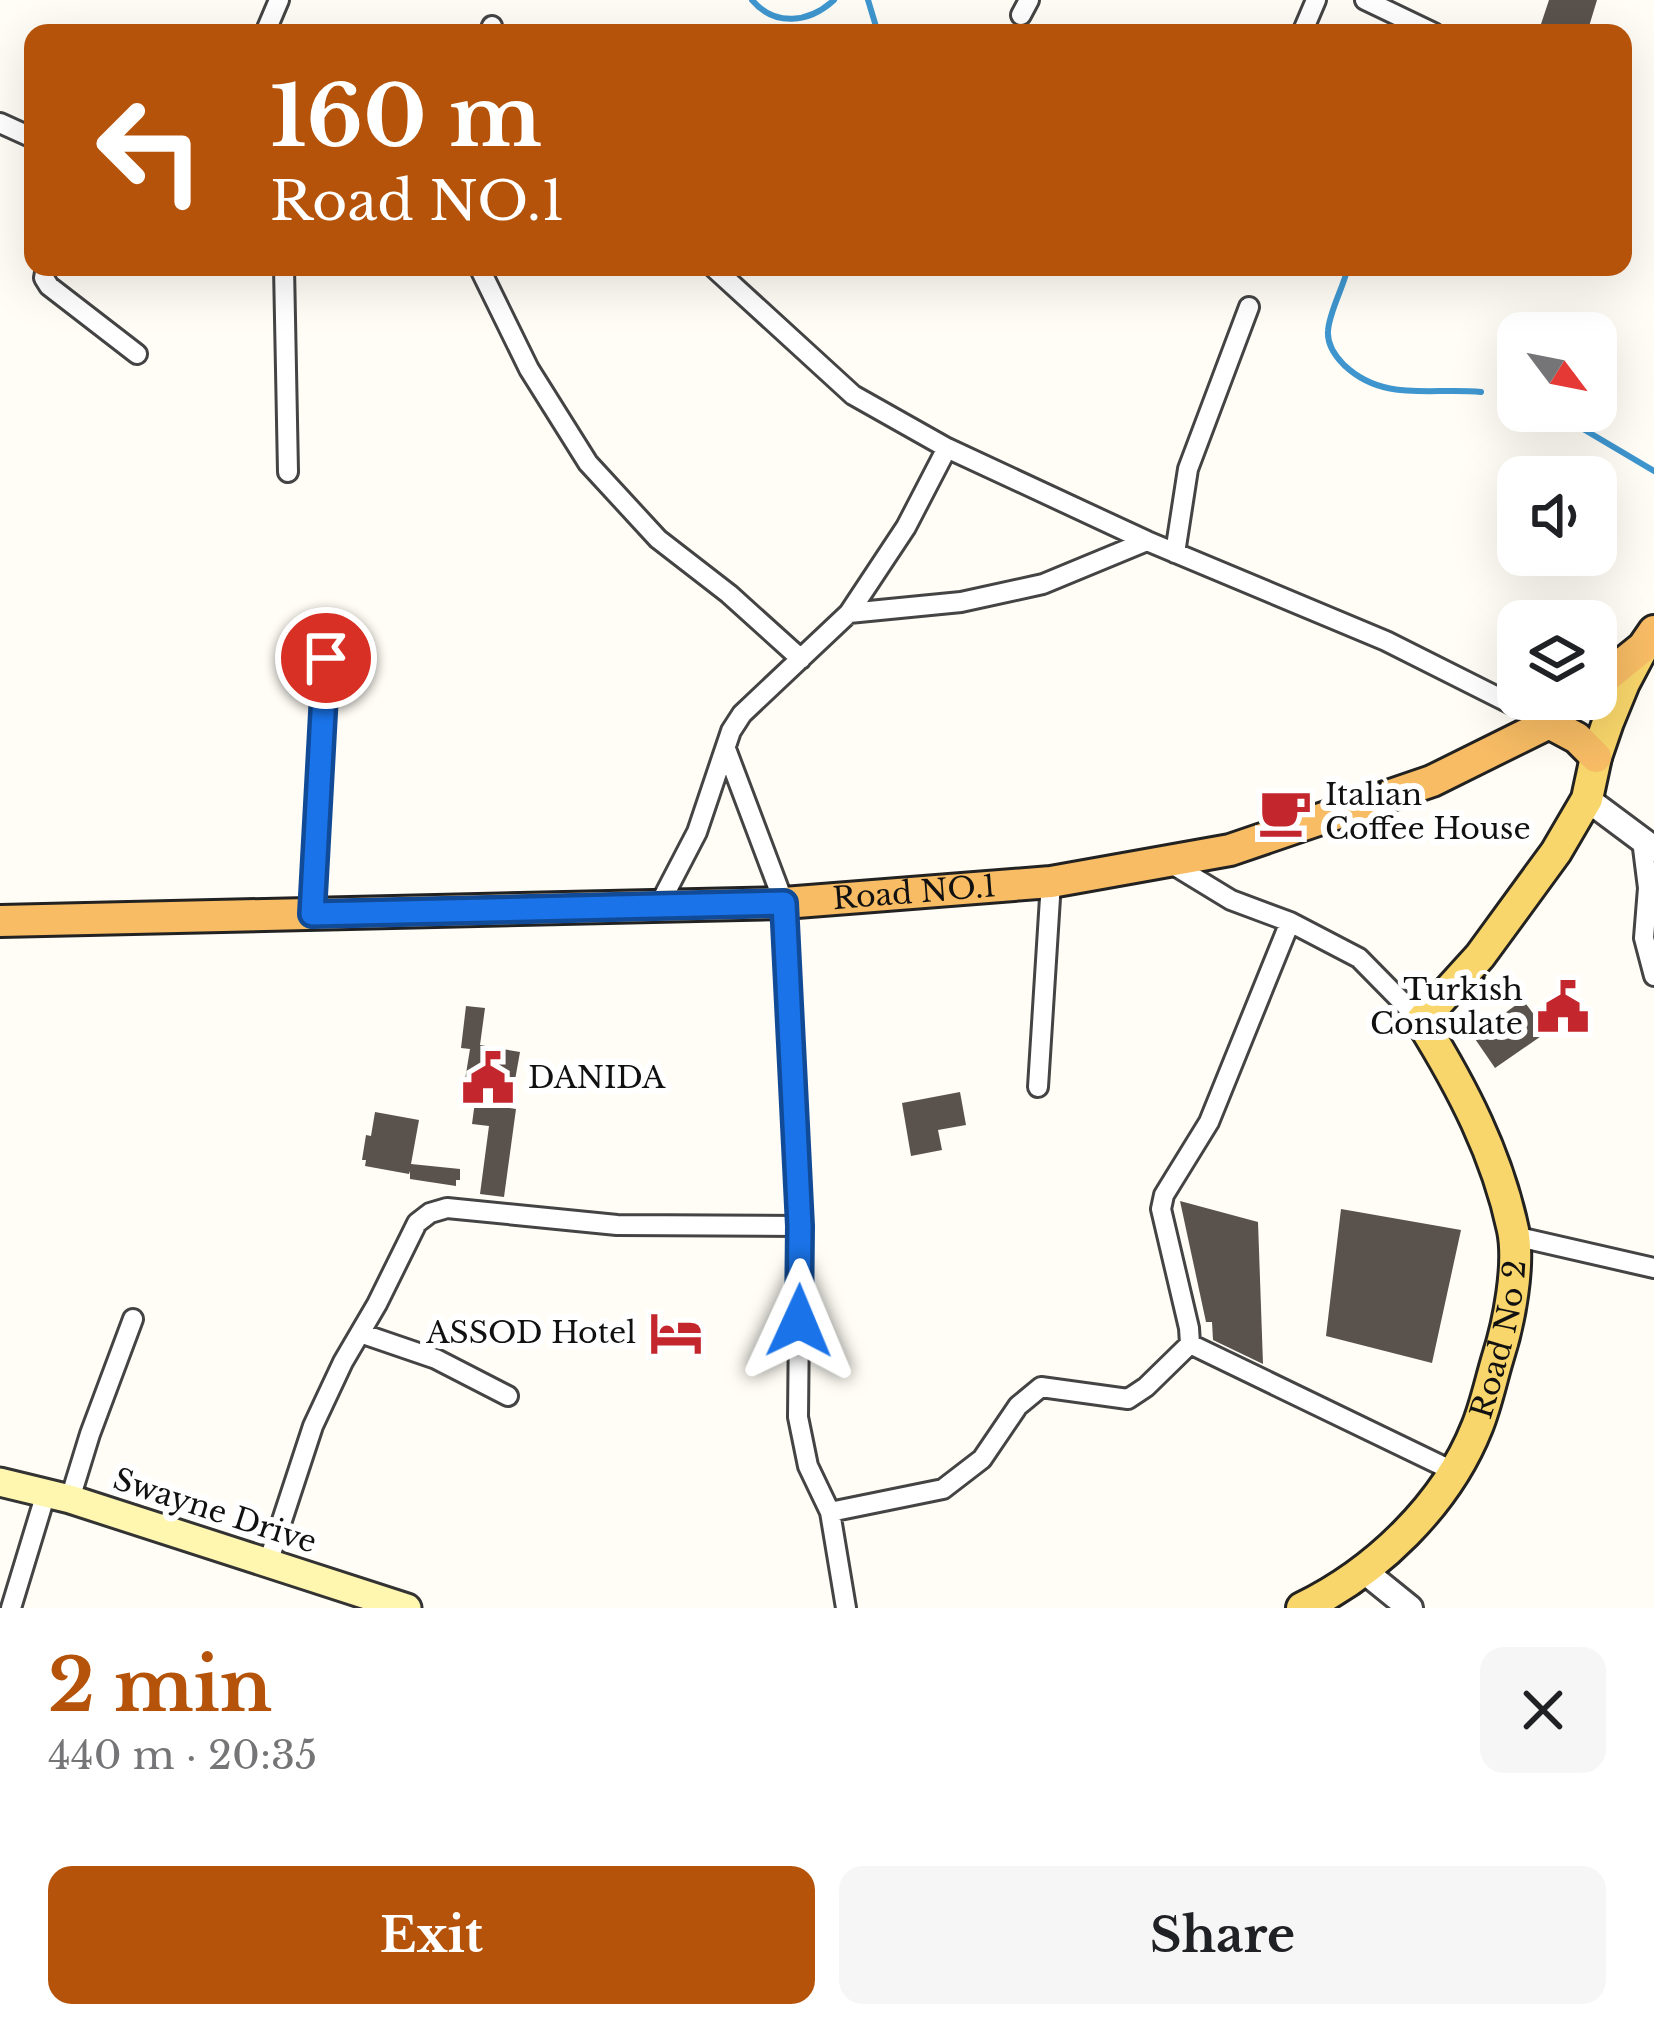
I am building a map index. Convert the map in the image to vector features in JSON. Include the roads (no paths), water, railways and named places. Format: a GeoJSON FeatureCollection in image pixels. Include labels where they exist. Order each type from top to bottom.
{"type":"FeatureCollection","features":[{"type":"Feature","properties":{"kind":"highway"},"geometry":{"type":"LineString","coordinates":[[1617,666],[1648,639]]}},
{"type":"Feature","properties":{"kind":"highway","name":"Road NO.1"},"geometry":{"type":"LineString","coordinates":[[0,921],[784,903],[1051,882],[1230,850],[1432,781],[1553,720]]}},
{"type":"Feature","properties":{"kind":"highway"},"geometry":{"type":"LineString","coordinates":[[1549,723],[1577,738],[1596,757]]}},
{"type":"Feature","properties":{"kind":"main road"},"geometry":{"type":"LineString","coordinates":[[1421,1021],[1480,956],[1556,852],[1587,799],[1596,757],[1624,683],[1648,639]]}},
{"type":"Feature","properties":{"kind":"main road","name":"Road No 2"},"geometry":{"type":"LineString","coordinates":[[1302,1608],[1391,1550],[1455,1472],[1477,1427],[1510,1318],[1514,1236],[1495,1162],[1421,1021]]}},
{"type":"Feature","properties":{"kind":"main road","name":"Swayne Drive"},"geometry":{"type":"LineString","coordinates":[[0,1482],[58,1496],[407,1608]]}},
{"type":"Feature","properties":{"kind":"street"},"geometry":{"type":"LineString","coordinates":[[1365,0],[1415,24]]}},
{"type":"Feature","properties":{"kind":"street"},"geometry":{"type":"LineString","coordinates":[[44,276],[49,286],[136,354]]}},
{"type":"Feature","properties":{"kind":"street"},"geometry":{"type":"LineString","coordinates":[[284,276],[288,472]]}},
{"type":"Feature","properties":{"kind":"street"},"geometry":{"type":"LineString","coordinates":[[483,276],[529,369],[588,463],[658,539],[801,659]]}},
{"type":"Feature","properties":{"kind":"street"},"geometry":{"type":"LineString","coordinates":[[722,276],[853,395],[947,448],[1147,541],[1386,641],[1549,723]]}},
{"type":"Feature","properties":{"kind":"street"},"geometry":{"type":"LineString","coordinates":[[1175,553],[1188,469],[1249,307]]}},
{"type":"Feature","properties":{"kind":"street"},"geometry":{"type":"LineString","coordinates":[[658,907],[697,832],[731,731],[742,714],[849,613],[907,527],[947,448]]}},
{"type":"Feature","properties":{"kind":"street"},"geometry":{"type":"LineString","coordinates":[[849,613],[961,602],[1043,584],[1147,541]]}},
{"type":"Feature","properties":{"kind":"street"},"geometry":{"type":"LineString","coordinates":[[312,914],[326,658]]}},
{"type":"Feature","properties":{"kind":"street"},"geometry":{"type":"LineString","coordinates":[[726,748],[784,903],[800,1226],[798,1417],[808,1466],[830,1512],[847,1608]]}},
{"type":"Feature","properties":{"kind":"street"},"geometry":{"type":"LineString","coordinates":[[1587,799],[1648,844],[1644,938],[1654,976]]}},
{"type":"Feature","properties":{"kind":"street"},"geometry":{"type":"LineString","coordinates":[[1167,861],[1232,900],[1290,922],[1359,958],[1421,1021]]}},
{"type":"Feature","properties":{"kind":"street"},"geometry":{"type":"LineString","coordinates":[[1038,1087],[1051,882]]}},
{"type":"Feature","properties":{"kind":"street"},"geometry":{"type":"LineString","coordinates":[[830,1512],[943,1489],[982,1459],[1018,1406],[1041,1388],[1128,1399],[1190,1344],[1161,1209],[1164,1196],[1209,1122],[1290,922]]}},
{"type":"Feature","properties":{"kind":"street"},"geometry":{"type":"LineString","coordinates":[[268,1563],[313,1426],[417,1223],[430,1213],[447,1208],[617,1225],[800,1226]]}},
{"type":"Feature","properties":{"kind":"street"},"geometry":{"type":"LineString","coordinates":[[1514,1236],[1654,1268]]}},
{"type":"Feature","properties":{"kind":"street"},"geometry":{"type":"LineString","coordinates":[[11,1608],[133,1319]]}},
{"type":"Feature","properties":{"kind":"street"},"geometry":{"type":"LineString","coordinates":[[360,1333],[436,1359],[508,1396]]}},
{"type":"Feature","properties":{"kind":"street"},"geometry":{"type":"LineString","coordinates":[[1190,1344],[1455,1472]]}},
{"type":"Feature","properties":{"kind":"street"},"geometry":{"type":"LineString","coordinates":[[1363,1570],[1410,1608]]}},
{"type":"Feature","properties":{"kind":"waterway"},"geometry":{"type":"LineString","coordinates":[[752,0],[771,15],[792,19],[814,14],[834,0]]}},
{"type":"Feature","properties":{"kind":"waterway"},"geometry":{"type":"LineString","coordinates":[[868,0],[875,24]]}},
{"type":"Feature","properties":{"kind":"waterway"},"geometry":{"type":"LineString","coordinates":[[1345,276],[1328,331],[1332,349],[1344,365],[1359,377],[1392,389],[1481,392]]}},
{"type":"Feature","properties":{"kind":"waterway"},"geometry":{"type":"LineString","coordinates":[[1588,432],[1654,471]]}},
{"type":"Feature","properties":{"kind":"place","name":"Italian Coffee House"},"geometry":{"type":"Point","coordinates":[1285,812]}},
{"type":"Feature","properties":{"kind":"place","name":"Turkish Consulate"},"geometry":{"type":"Point","coordinates":[1563,1007]}},
{"type":"Feature","properties":{"kind":"place","name":"DANIDA"},"geometry":{"type":"Point","coordinates":[488,1078]}},
{"type":"Feature","properties":{"kind":"place","name":"ASSOD Hotel"},"geometry":{"type":"Point","coordinates":[676,1333]}}]}
